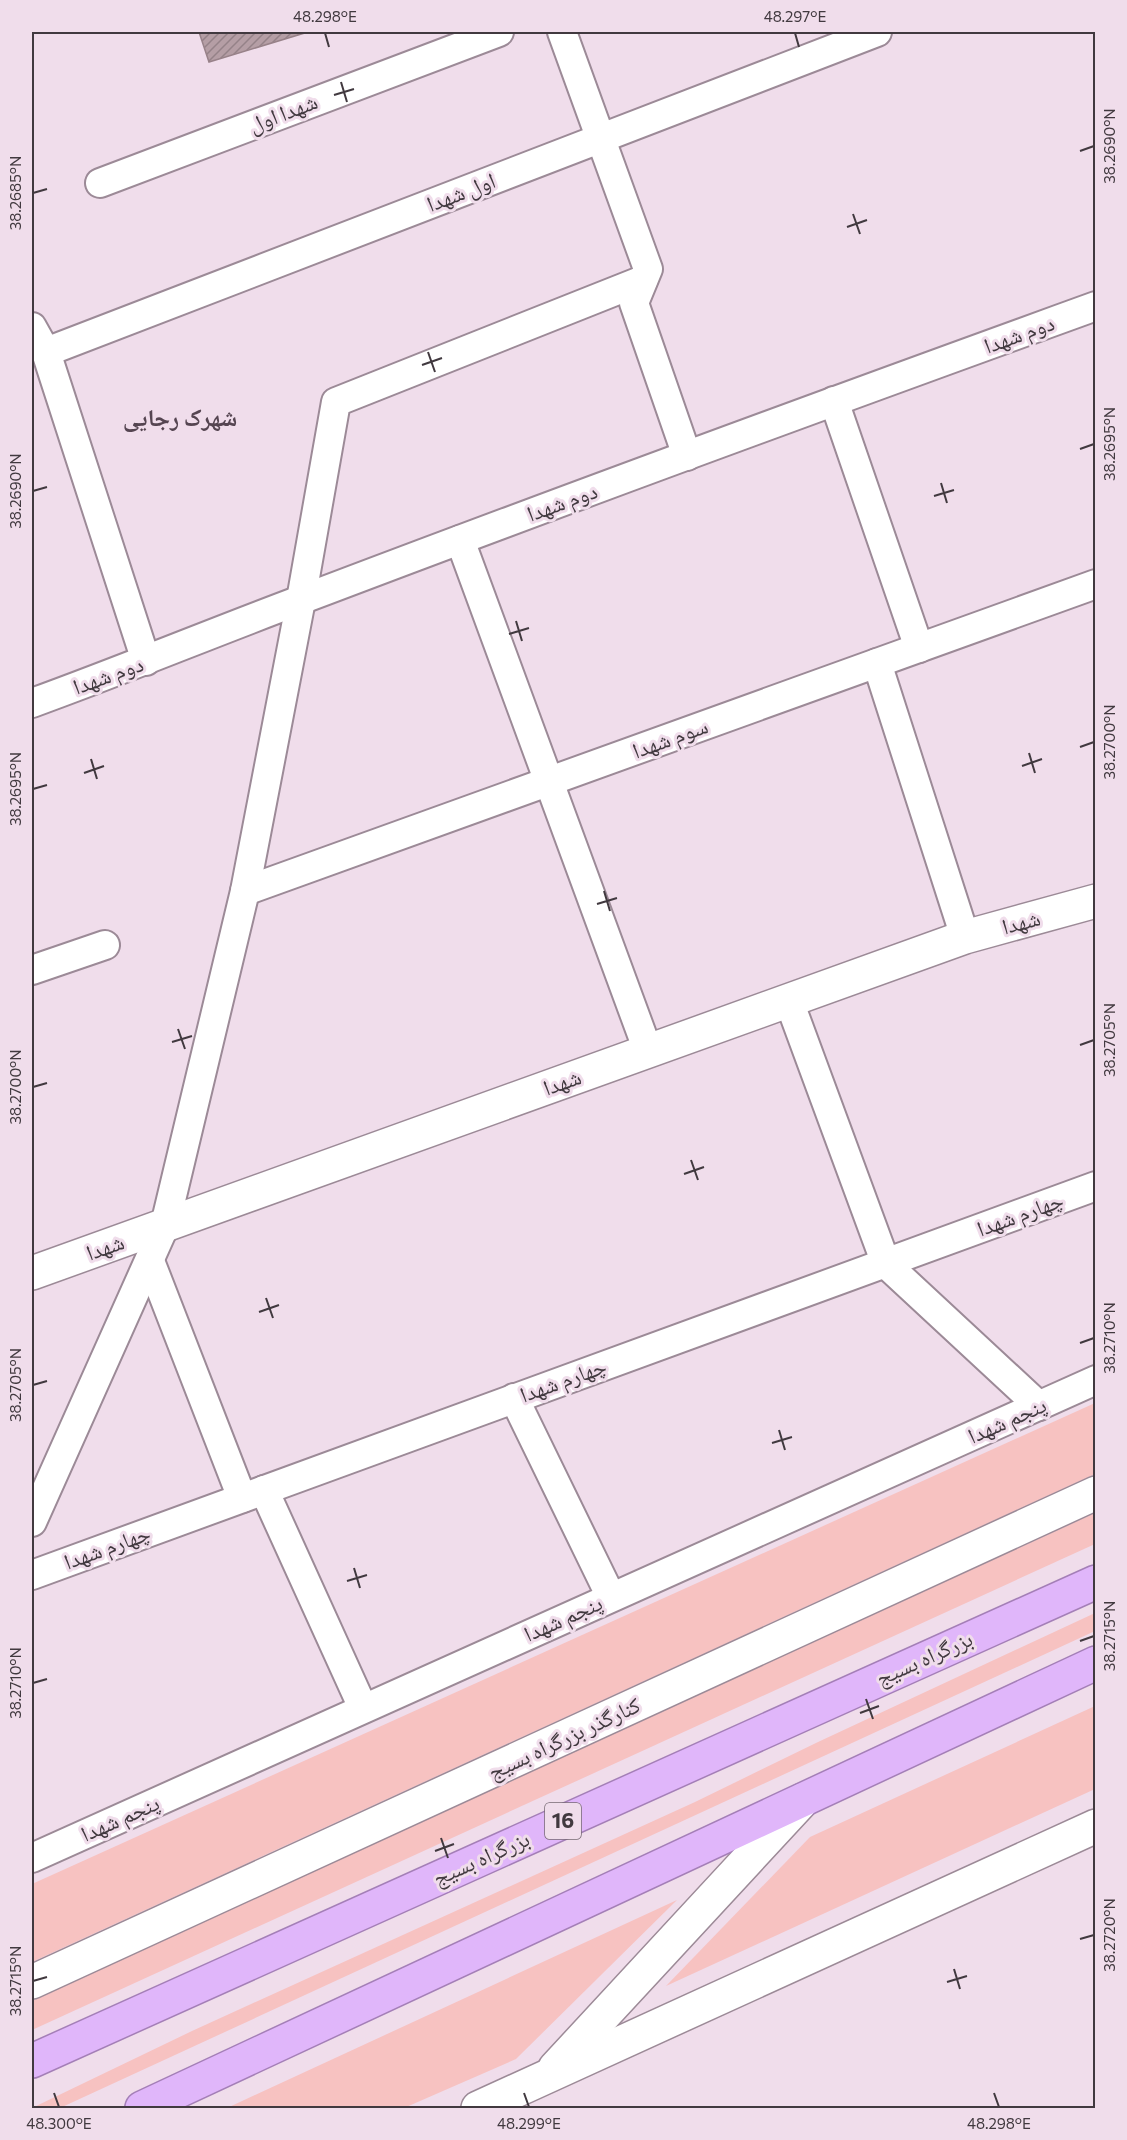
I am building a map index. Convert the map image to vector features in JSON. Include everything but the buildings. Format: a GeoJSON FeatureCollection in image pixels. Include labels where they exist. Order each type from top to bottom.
{"type":"FeatureCollection","features":[{"type":"Feature","properties":{"kind":"highway","name":"بزرگراه بسیج"},"geometry":{"type":"LineString","coordinates":[[32,2061],[1095,1582]]}},
{"type":"Feature","properties":{"kind":"highway"},"geometry":{"type":"LineString","coordinates":[[142,2109],[1095,1663]]}},
{"type":"Feature","properties":{"kind":"street","name":"شهدا اول"},"geometry":{"type":"LineString","coordinates":[[100,183],[499,32]]}},
{"type":"Feature","properties":{"kind":"street"},"geometry":{"type":"LineString","coordinates":[[562,32],[648,269],[634,303],[687,456]]}},
{"type":"Feature","properties":{"kind":"street","name":"اول شهدا"},"geometry":{"type":"LineString","coordinates":[[46,352],[877,32]]}},
{"type":"Feature","properties":{"kind":"street"},"geometry":{"type":"LineString","coordinates":[[32,1522],[165,1225],[245,891],[301,600],[336,402],[643,280]]}},
{"type":"Feature","properties":{"kind":"street","name":"دوم شهدا"},"geometry":{"type":"LineString","coordinates":[[32,703],[460,540],[1095,306]]}},
{"type":"Feature","properties":{"kind":"street"},"geometry":{"type":"LineString","coordinates":[[32,327],[46,352],[146,661]]}},
{"type":"Feature","properties":{"kind":"street"},"geometry":{"type":"LineString","coordinates":[[834,401],[919,648]]}},
{"type":"Feature","properties":{"kind":"street"},"geometry":{"type":"LineString","coordinates":[[460,540],[648,1051]]}},
{"type":"Feature","properties":{"kind":"street","name":"سوم شهدا"},"geometry":{"type":"LineString","coordinates":[[245,891],[1095,584]]}},
{"type":"Feature","properties":{"kind":"street"},"geometry":{"type":"LineString","coordinates":[[877,663],[965,937]]}},
{"type":"Feature","properties":{"kind":"street","name":"شهدا"},"geometry":{"type":"LineString","coordinates":[[32,1273],[965,937],[1095,902]]}},
{"type":"Feature","properties":{"kind":"street"},"geometry":{"type":"LineString","coordinates":[[32,970],[105,945]]}},
{"type":"Feature","properties":{"kind":"street"},"geometry":{"type":"LineString","coordinates":[[789,1001],[886,1264],[1039,1406]]}},
{"type":"Feature","properties":{"kind":"street","name":"چهارم شهدا"},"geometry":{"type":"LineString","coordinates":[[32,1575],[1095,1186]]}},
{"type":"Feature","properties":{"kind":"street"},"geometry":{"type":"LineString","coordinates":[[150,1261],[253,1494],[363,1708]]}},
{"type":"Feature","properties":{"kind":"street","name":"پنجم شهدا"},"geometry":{"type":"LineString","coordinates":[[32,1858],[1095,1380]]}},
{"type":"Feature","properties":{"kind":"street"},"geometry":{"type":"LineString","coordinates":[[514,1398],[611,1597]]}},
{"type":"Feature","properties":{"kind":"street","name":"کنارگذر بزرگراه بسیج"},"geometry":{"type":"LineString","coordinates":[[32,1982],[1095,1493]]}},
{"type":"Feature","properties":{"kind":"street"},"geometry":{"type":"LineString","coordinates":[[543,2080],[803,1799]]}},
{"type":"Feature","properties":{"kind":"street"},"geometry":{"type":"LineString","coordinates":[[478,2109],[1095,1826]]}},
{"type":"Feature","properties":{"kind":"shaded area"},"geometry":{"type":"Polygon","coordinates":[[[1095,1403],[1095,1474],[32,1962],[32,1884],[1095,1403]]]}},
{"type":"Feature","properties":{"kind":"shaded area"},"geometry":{"type":"Polygon","coordinates":[[[1095,1513],[1095,1544],[32,2030],[32,2001],[1095,1513]]]}},
{"type":"Feature","properties":{"kind":"shaded area"},"geometry":{"type":"Polygon","coordinates":[[[1095,1613],[1095,1631],[60,2108],[32,2108],[192,2031],[695,1802],[1095,1613]]]}},
{"type":"Feature","properties":{"kind":"shaded area"},"geometry":{"type":"Polygon","coordinates":[[[1095,1706],[1095,1789],[666,1986],[810,1837],[1095,1706]]]}},
{"type":"Feature","properties":{"kind":"shaded area"},"geometry":{"type":"Polygon","coordinates":[[[677,1900],[516,2059],[404,2108],[227,2108],[677,1900]]]}},
{"type":"Feature","properties":{"kind":"district","name":"شهرک رجایی"},"geometry":{"type":"Point","coordinates":[180,418]}}]}
